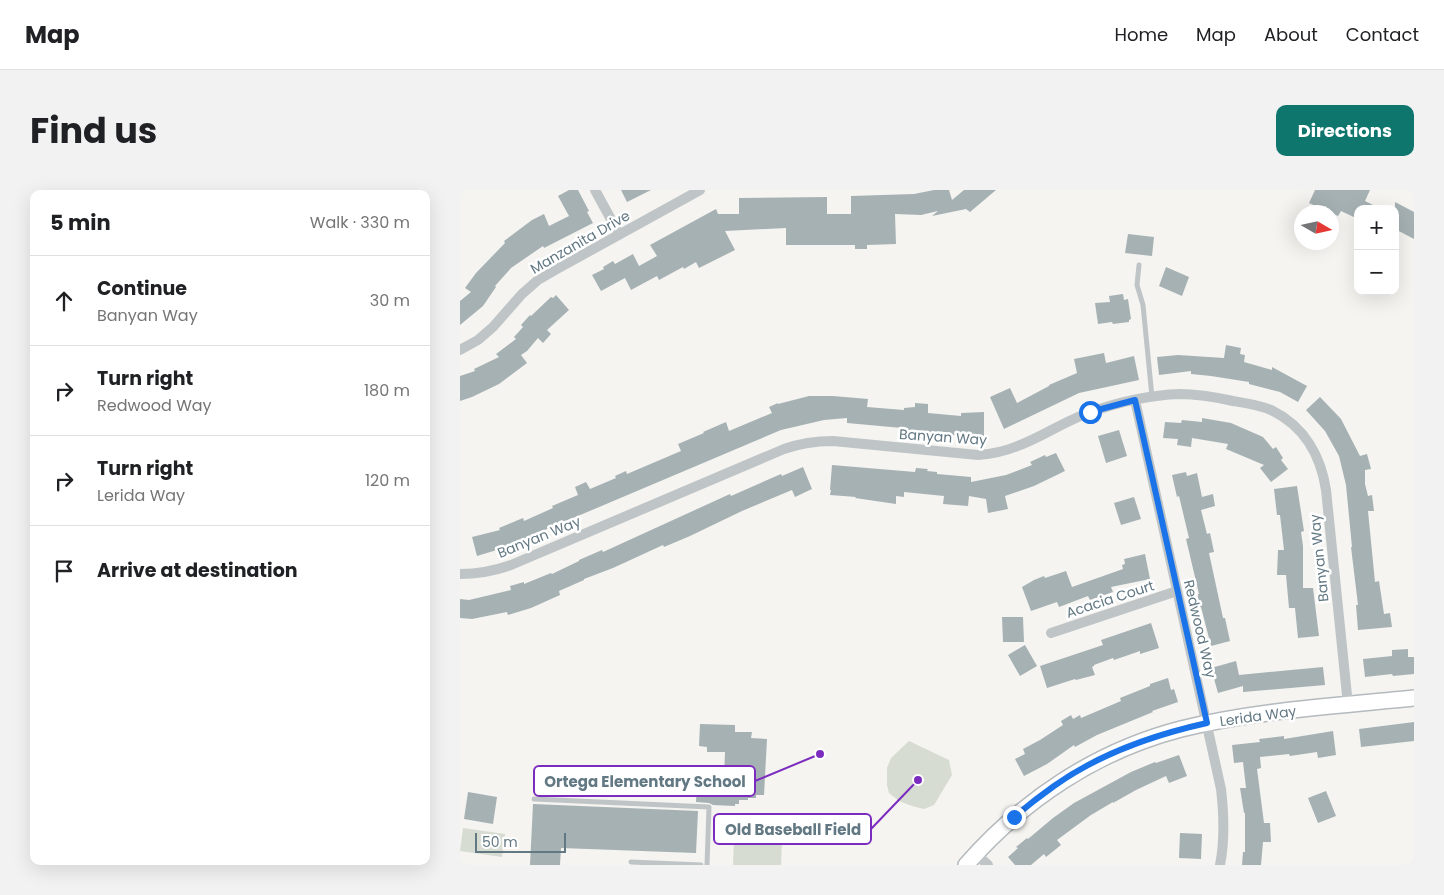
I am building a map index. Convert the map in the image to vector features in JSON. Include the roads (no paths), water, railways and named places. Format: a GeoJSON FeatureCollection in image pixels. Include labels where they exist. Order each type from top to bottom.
{"type":"FeatureCollection","features":[{"type":"Feature","properties":{"kind":"street"},"geometry":{"type":"LineString","coordinates":[[595,190],[620,234]]}},
{"type":"Feature","properties":{"kind":"street","name":"Manzanita Drive"},"geometry":{"type":"LineString","coordinates":[[460,350],[478,340],[493,327],[522,294],[538,280],[700,190]]}},
{"type":"Feature","properties":{"kind":"street","name":"Banyan Way"},"geometry":{"type":"LineString","coordinates":[[460,574],[478,574],[511,565],[800,443],[833,441],[978,456],[1016,447],[1090,412],[1152,397],[1180,394],[1200,395],[1272,411],[1286,419],[1299,431],[1317,456],[1326,490],[1348,705]]}},
{"type":"Feature","properties":{"kind":"street","name":"Redwood Way"},"geometry":{"type":"LineString","coordinates":[[1135,400],[1221,789],[1224,812],[1224,836],[1220,865]]}},
{"type":"Feature","properties":{"kind":"street","name":"Acacia Court"},"geometry":{"type":"LineString","coordinates":[[1051,633],[1177,592]]}},
{"type":"Feature","properties":{"kind":"street","name":"Lerida Way"},"geometry":{"type":"LineString","coordinates":[[971,859],[1020,812],[1055,785],[1102,758],[1153,737],[1207,723],[1262,714],[1414,698]]}},
{"type":"Feature","properties":{"kind":"street"},"geometry":{"type":"LineString","coordinates":[[971,859],[988,865]]}},
{"type":"Feature","properties":{"kind":"lane"},"geometry":{"type":"LineString","coordinates":[[1138,265],[1137,285],[1143,305],[1152,397]]}},
{"type":"Feature","properties":{"kind":"lane"},"geometry":{"type":"LineString","coordinates":[[534,799],[710,807],[707,865]]}},
{"type":"Feature","properties":{"kind":"lane"},"geometry":{"type":"LineString","coordinates":[[631,862],[701,865]]}},
{"type":"Feature","properties":{"kind":"place","name":"Ortega Elementary School"},"geometry":{"type":"Point","coordinates":[820,754]}},
{"type":"Feature","properties":{"kind":"place","name":"Old Baseball Field"},"geometry":{"type":"Point","coordinates":[918,780]}}]}
